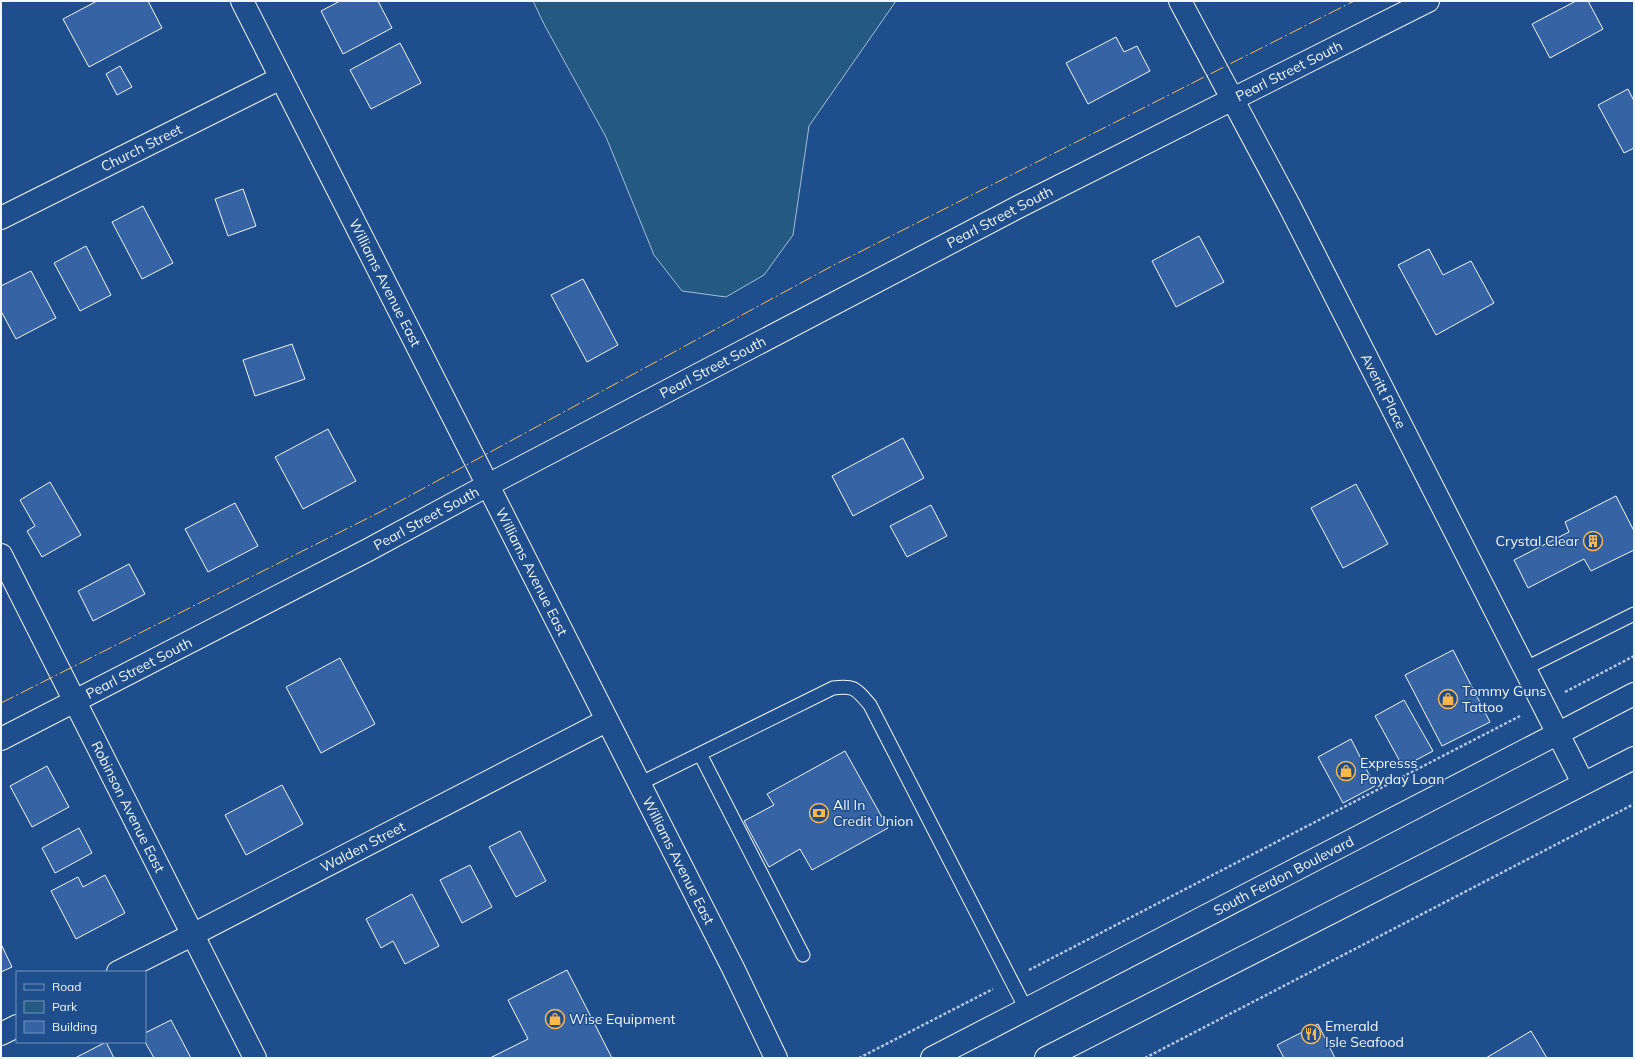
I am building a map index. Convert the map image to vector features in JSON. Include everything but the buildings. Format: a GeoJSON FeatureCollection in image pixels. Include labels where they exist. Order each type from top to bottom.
{"type":"FeatureCollection","features":[{"type":"Feature","properties":{"kind":"street","name":"Williams Avenue East"},"geometry":{"type":"LineString","coordinates":[[242,1],[733,968],[776,1058]]}},
{"type":"Feature","properties":{"kind":"street","name":"Averitt Place"},"geometry":{"type":"LineString","coordinates":[[1180,1],[1289,205],[1583,784]]}},
{"type":"Feature","properties":{"kind":"street","name":"Pearl Street South"},"geometry":{"type":"LineString","coordinates":[[1,739],[368,550],[488,485],[1022,205],[1428,1]]}},
{"type":"Feature","properties":{"kind":"street","name":"Church Street"},"geometry":{"type":"LineString","coordinates":[[1,218],[281,78]]}},
{"type":"Feature","properties":{"kind":"street","name":"Robinson Avenue East"},"geometry":{"type":"LineString","coordinates":[[1,555],[256,1058]]}},
{"type":"Feature","properties":{"kind":"street","name":"South Ferdon Boulevard"},"geometry":{"type":"LineString","coordinates":[[932,1058],[1634,694]]}},
{"type":"Feature","properties":{"kind":"street","name":"Walden Street"},"geometry":{"type":"LineString","coordinates":[[120,971],[606,720]]}},
{"type":"Feature","properties":{"kind":"street"},"geometry":{"type":"LineString","coordinates":[[1046,1058],[1634,758]]}},
{"type":"Feature","properties":{"kind":"street"},"geometry":{"type":"LineString","coordinates":[[1,1034],[16,1026]]}},
{"type":"Feature","properties":{"kind":"lane"},"geometry":{"type":"LineString","coordinates":[[1524,669],[1634,614]]}},
{"type":"Feature","properties":{"kind":"lane"},"geometry":{"type":"LineString","coordinates":[[639,784],[833,688],[847,686],[857,690],[870,705],[1026,1009]]}},
{"type":"Feature","properties":{"kind":"lane"},"geometry":{"type":"LineString","coordinates":[[700,754],[803,955]]}},
{"type":"Feature","properties":{"kind":"path"},"geometry":{"type":"LineString","coordinates":[[858,1058],[1634,656]]}},
{"type":"Feature","properties":{"kind":"path"},"geometry":{"type":"LineString","coordinates":[[1145,1058],[1634,804]]}},
{"type":"Feature","properties":{"kind":"green space"},"geometry":{"type":"Polygon","coordinates":[[[533,1],[896,1],[809,126],[793,235],[764,275],[726,297],[682,291],[654,255],[606,137],[545,26],[533,1]]]}},
{"type":"Feature","properties":{"kind":"power"},"geometry":{"type":"LineString","coordinates":[[1,703],[380,512],[832,266],[1354,1]]}},
{"type":"Feature","properties":{"kind":"place","name":"Crystal Clear"},"geometry":{"type":"Point","coordinates":[1593,541]}},
{"type":"Feature","properties":{"kind":"place","name":"Tommy Guns Tattoo"},"geometry":{"type":"Point","coordinates":[1448,699]}},
{"type":"Feature","properties":{"kind":"place","name":"Expresss Payday Loan"},"geometry":{"type":"Point","coordinates":[1346,771]}},
{"type":"Feature","properties":{"kind":"place","name":"All In Credit Union"},"geometry":{"type":"Point","coordinates":[819,813]}},
{"type":"Feature","properties":{"kind":"place","name":"Wise Equipment"},"geometry":{"type":"Point","coordinates":[555,1019]}},
{"type":"Feature","properties":{"kind":"place","name":"Emerald Isle Seafood"},"geometry":{"type":"Point","coordinates":[1311,1034]}}]}
